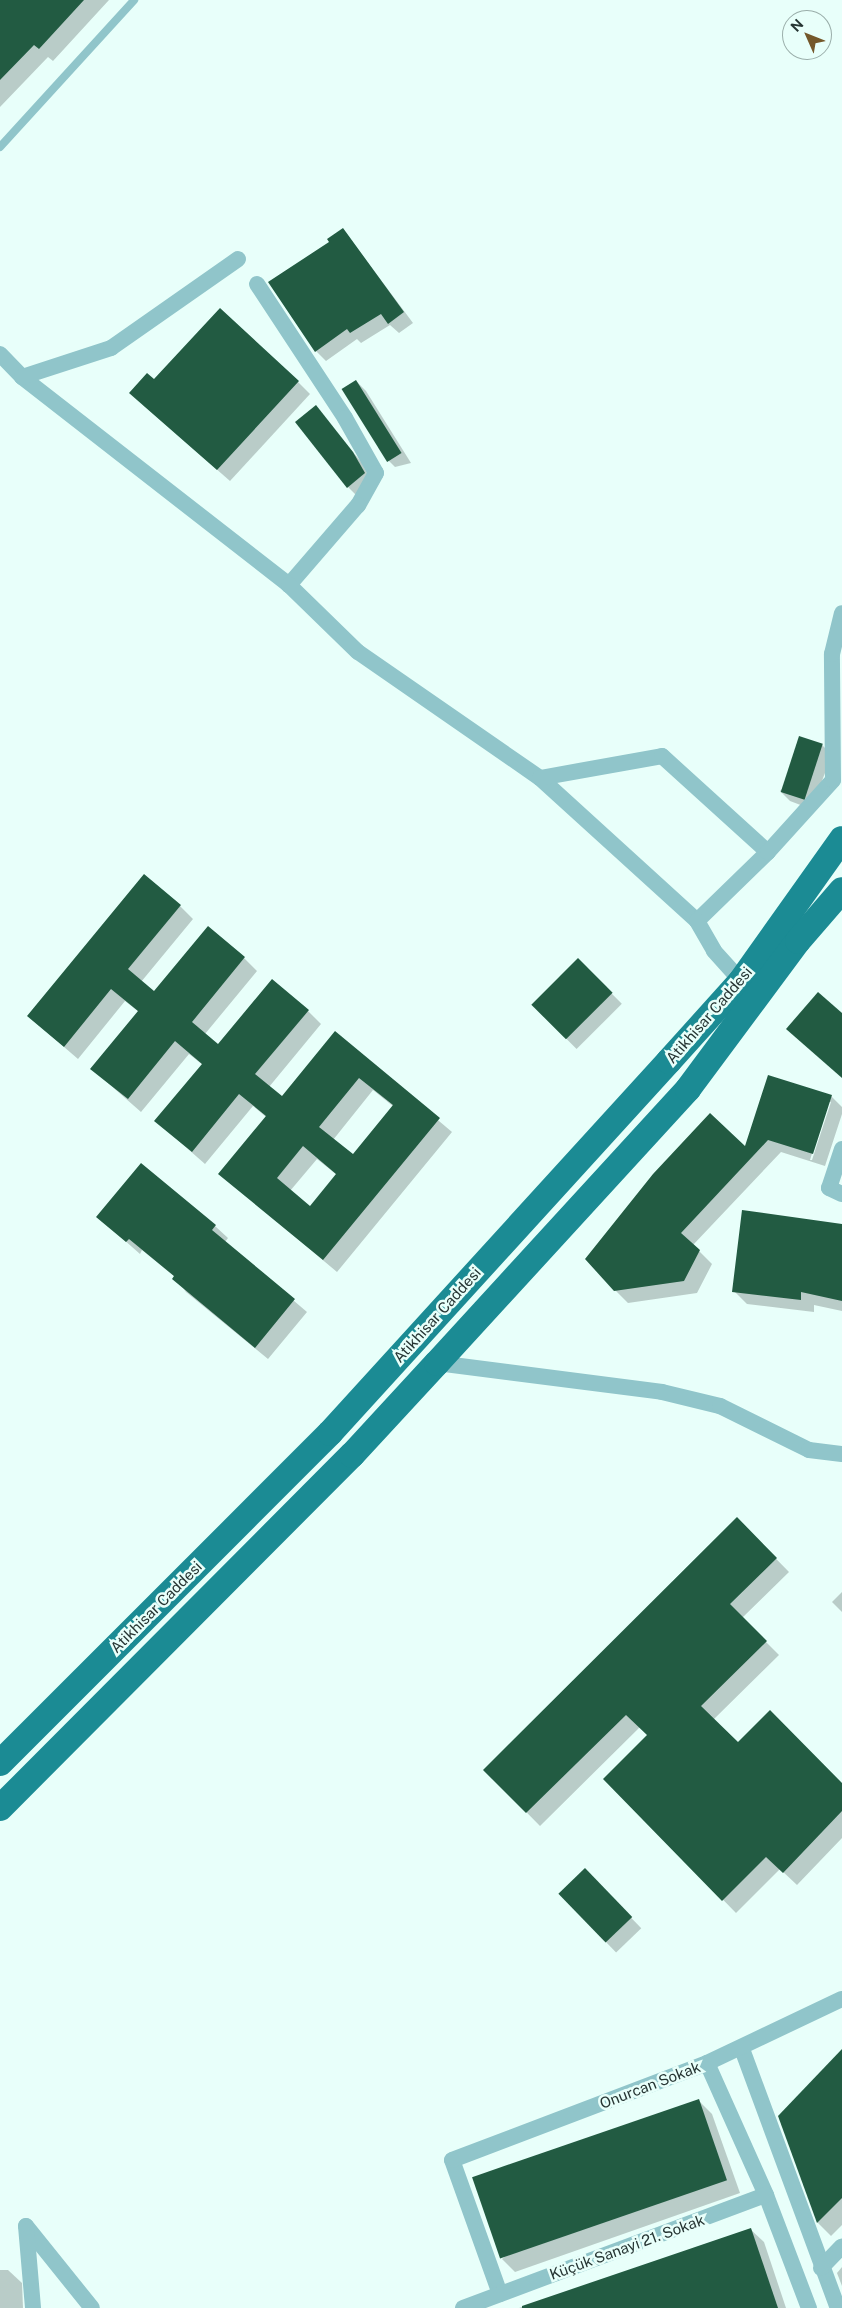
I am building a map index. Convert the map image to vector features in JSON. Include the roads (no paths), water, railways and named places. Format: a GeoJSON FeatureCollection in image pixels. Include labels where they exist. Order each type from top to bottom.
{"type":"FeatureCollection","features":[{"type":"Feature","properties":{"kind":"highway","name":"Atikhisar Caddesi"},"geometry":{"type":"LineString","coordinates":[[0,1763],[330,1433],[741,981],[842,839]]}},
{"type":"Feature","properties":{"kind":"highway","name":"Atikhisar Caddesi"},"geometry":{"type":"LineString","coordinates":[[0,1808],[352,1455],[437,1363],[688,1088],[798,941],[842,890]]}},
{"type":"Feature","properties":{"kind":"highway"},"geometry":{"type":"LineString","coordinates":[[584,1154],[608,1174]]}},
{"type":"Feature","properties":{"kind":"street"},"geometry":{"type":"LineString","coordinates":[[22,376],[111,348],[238,259]]}},
{"type":"Feature","properties":{"kind":"street"},"geometry":{"type":"LineString","coordinates":[[257,284],[345,418],[376,473],[358,505],[289,585]]}},
{"type":"Feature","properties":{"kind":"street"},"geometry":{"type":"LineString","coordinates":[[0,354],[22,376],[289,585],[358,652],[540,778],[697,921],[714,951],[741,981]]}},
{"type":"Feature","properties":{"kind":"street"},"geometry":{"type":"LineString","coordinates":[[697,921],[768,852],[833,780],[832,654],[842,613]]}},
{"type":"Feature","properties":{"kind":"street"},"geometry":{"type":"LineString","coordinates":[[540,778],[662,756],[768,852]]}},
{"type":"Feature","properties":{"kind":"street"},"geometry":{"type":"LineString","coordinates":[[842,1149],[828,1188],[842,1194]]}},
{"type":"Feature","properties":{"kind":"street"},"geometry":{"type":"LineString","coordinates":[[437,1363],[670,1394],[720,1406],[809,1450],[842,1454]]}},
{"type":"Feature","properties":{"kind":"street","name":"Onurcan Sokak"},"geometry":{"type":"LineString","coordinates":[[494,2300],[452,2160],[707,2063],[842,1999]]}},
{"type":"Feature","properties":{"kind":"street"},"geometry":{"type":"LineString","coordinates":[[742,2048],[821,2268],[838,2308]]}},
{"type":"Feature","properties":{"kind":"street"},"geometry":{"type":"LineString","coordinates":[[707,2063],[766,2195],[809,2308]]}},
{"type":"Feature","properties":{"kind":"street","name":"Küçük Sanayi 21. Sokak"},"geometry":{"type":"LineString","coordinates":[[463,2308],[494,2300],[766,2195]]}},
{"type":"Feature","properties":{"kind":"street"},"geometry":{"type":"LineString","coordinates":[[33,2308],[26,2226],[92,2308]]}},
{"type":"Feature","properties":{"kind":"street"},"geometry":{"type":"LineString","coordinates":[[821,2268],[842,2246]]}},
{"type":"Feature","properties":{"kind":"lane"},"geometry":{"type":"LineString","coordinates":[[0,148],[134,0]]}}]}
